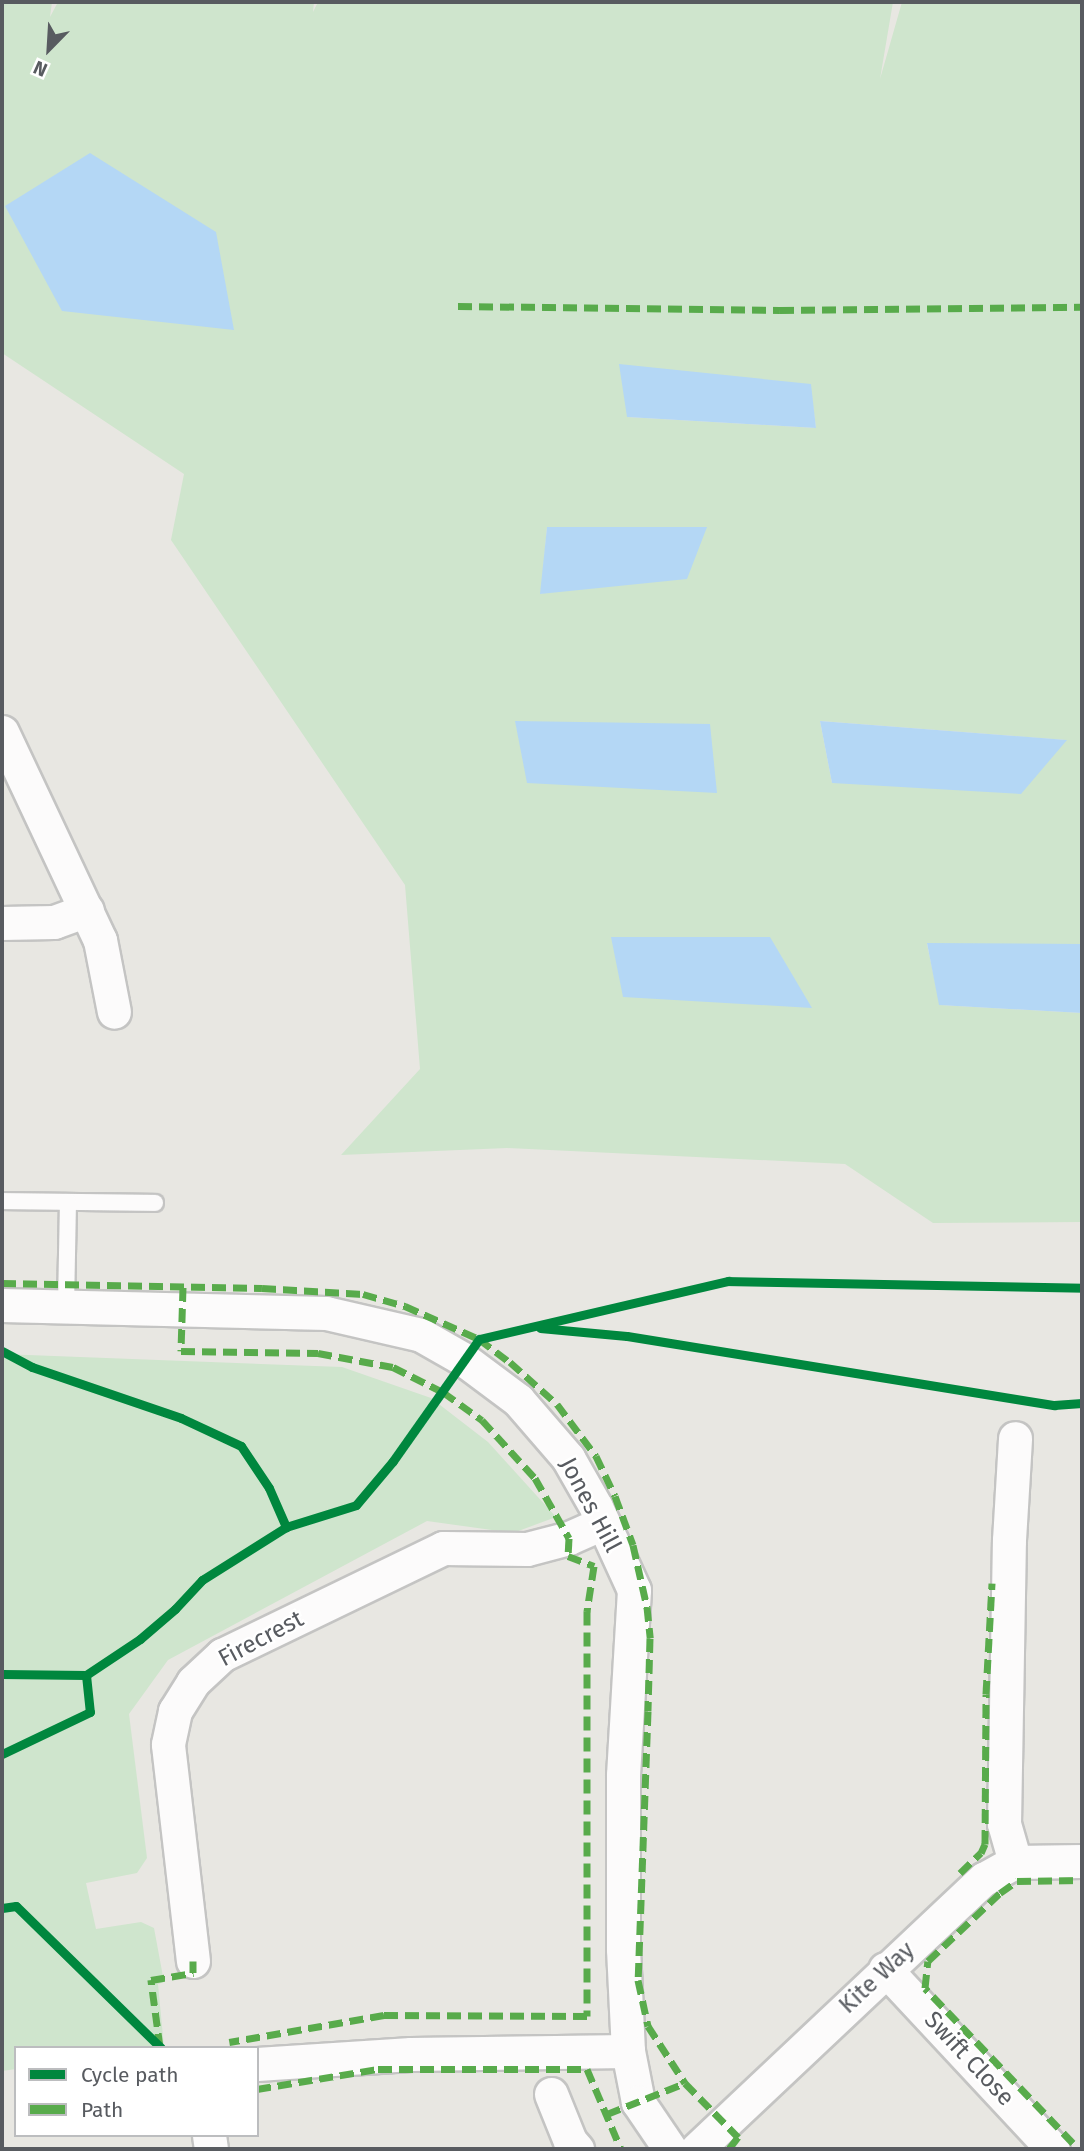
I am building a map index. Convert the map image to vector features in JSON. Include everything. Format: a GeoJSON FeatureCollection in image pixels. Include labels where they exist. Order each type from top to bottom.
{"type":"FeatureCollection","features":[{"type":"Feature","properties":{"kind":"street"},"geometry":{"type":"LineString","coordinates":[[2,732],[87,910],[105,956],[114,1012]]}},
{"type":"Feature","properties":{"kind":"street"},"geometry":{"type":"LineString","coordinates":[[2,923],[54,922],[87,910]]}},
{"type":"Feature","properties":{"kind":"street","name":"Jones Hill"},"geometry":{"type":"LineString","coordinates":[[2,1305],[326,1313],[421,1335],[463,1359],[518,1400],[568,1458],[603,1523],[634,1590],[623,1775],[623,1949],[628,2051],[638,2102],[670,2149]]}},
{"type":"Feature","properties":{"kind":"street"},"geometry":{"type":"LineString","coordinates":[[1015,1438],[998,1540],[1004,1824],[1015,1862]]}},
{"type":"Feature","properties":{"kind":"street","name":"Firecrest"},"geometry":{"type":"LineString","coordinates":[[193,1961],[168,1744],[175,1710],[193,1682],[222,1655],[443,1548],[527,1549],[569,1538],[603,1523]]}},
{"type":"Feature","properties":{"kind":"street","name":"Kite Way"},"geometry":{"type":"LineString","coordinates":[[697,2149],[885,1969],[984,1879],[1015,1862],[1082,1861]]}},
{"type":"Feature","properties":{"kind":"street","name":"Swift Close"},"geometry":{"type":"LineString","coordinates":[[885,1969],[1053,2149]]}},
{"type":"Feature","properties":{"kind":"street"},"geometry":{"type":"LineString","coordinates":[[259,2064],[411,2054],[628,2051]]}},
{"type":"Feature","properties":{"kind":"street"},"geometry":{"type":"LineString","coordinates":[[551,2094],[570,2141],[577,2149]]}},
{"type":"Feature","properties":{"kind":"lane"},"geometry":{"type":"LineString","coordinates":[[2,1201],[155,1203]]}},
{"type":"Feature","properties":{"kind":"lane"},"geometry":{"type":"LineString","coordinates":[[66,1306],[68,1202]]}},
{"type":"Feature","properties":{"kind":"green space"},"geometry":{"type":"Polygon","coordinates":[[[2,2],[52,2],[50,17],[58,2],[314,2],[313,12],[318,2],[893,2],[880,79],[902,2],[1082,2],[1082,944],[927,944],[940,1005],[1082,1013],[1082,1222],[933,1223],[845,1164],[507,1148],[341,1155],[420,1069],[405,885],[171,540],[184,474],[2,353],[2,2]],[[810,384],[627,417],[816,428],[810,384]],[[547,527],[541,594],[706,528],[706,527],[547,527]],[[820,721],[832,783],[1066,740],[820,721]]]}},
{"type":"Feature","properties":{"kind":"green space"},"geometry":{"type":"Polygon","coordinates":[[[2,1354],[342,1367],[431,1398],[488,1442],[556,1517],[513,1533],[427,1521],[168,1660],[129,1714],[147,1858],[137,1873],[86,1883],[96,1929],[141,1922],[154,1928],[164,1982],[158,1984],[164,2046],[14,2046],[14,2069],[2,2071],[2,1354]]]}},
{"type":"Feature","properties":{"kind":"water"},"geometry":{"type":"Polygon","coordinates":[[[90,153],[216,232],[234,330],[62,311],[5,206],[90,153]]]}},
{"type":"Feature","properties":{"kind":"water"},"geometry":{"type":"Polygon","coordinates":[[[619,364],[811,384],[816,428],[627,417],[619,364]]]}},
{"type":"Feature","properties":{"kind":"water"},"geometry":{"type":"Polygon","coordinates":[[[547,527],[707,527],[687,579],[540,594],[547,527]]]}},
{"type":"Feature","properties":{"kind":"water"},"geometry":{"type":"Polygon","coordinates":[[[515,721],[710,724],[717,793],[527,783],[515,721]]]}},
{"type":"Feature","properties":{"kind":"water"},"geometry":{"type":"Polygon","coordinates":[[[820,721],[1067,740],[1021,794],[832,783],[820,721]]]}},
{"type":"Feature","properties":{"kind":"water"},"geometry":{"type":"Polygon","coordinates":[[[611,937],[770,937],[812,1008],[623,997],[611,937]]]}},
{"type":"Feature","properties":{"kind":"water"},"geometry":{"type":"Polygon","coordinates":[[[927,943],[1082,944],[1082,1013],[939,1005],[927,943]]]}},
{"type":"Feature","properties":{"kind":"marked path"},"geometry":{"type":"LineString","coordinates":[[458,306],[780,310],[1082,307]]}},
{"type":"Feature","properties":{"kind":"marked path"},"geometry":{"type":"LineString","coordinates":[[2,1283],[262,1288],[363,1294],[405,1306],[479,1339],[510,1362],[557,1404],[596,1456],[615,1496],[633,1545],[647,1607],[650,1638],[638,1980],[648,2026],[685,2083],[738,2137],[729,2149]]}},
{"type":"Feature","properties":{"kind":"marked path"},"geometry":{"type":"LineString","coordinates":[[183,1287],[181,1351],[318,1353],[393,1367],[443,1392],[482,1420],[535,1478],[569,1538],[568,1556],[594,1566],[587,1611],[587,2016],[384,2015],[229,2042]]}},
{"type":"Feature","properties":{"kind":"marked path"},"geometry":{"type":"LineString","coordinates":[[960,1873],[981,1853],[985,1844],[986,1694],[992,1583]]}},
{"type":"Feature","properties":{"kind":"marked path"},"geometry":{"type":"LineString","coordinates":[[1073,2143],[925,1988],[928,1961],[1000,1893],[1017,1881],[1082,1880]]}},
{"type":"Feature","properties":{"kind":"marked path"},"geometry":{"type":"LineString","coordinates":[[160,2046],[151,1980],[193,1973],[193,1961]]}},
{"type":"Feature","properties":{"kind":"marked path"},"geometry":{"type":"LineString","coordinates":[[259,2089],[378,2069],[587,2069],[621,2149]]}},
{"type":"Feature","properties":{"kind":"marked path"},"geometry":{"type":"LineString","coordinates":[[607,2114],[685,2083]]}},
{"type":"Feature","properties":{"kind":"cycle path"},"geometry":{"type":"LineString","coordinates":[[86,1675],[140,1639],[175,1609],[202,1580],[286,1527],[356,1505],[393,1461],[479,1339],[728,1281],[1082,1288]]}},
{"type":"Feature","properties":{"kind":"cycle path"},"geometry":{"type":"LineString","coordinates":[[540,1328],[627,1336],[1054,1405],[1082,1403]]}},
{"type":"Feature","properties":{"kind":"cycle path"},"geometry":{"type":"LineString","coordinates":[[2,1351],[32,1367],[181,1418],[241,1446],[269,1488],[286,1527]]}},
{"type":"Feature","properties":{"kind":"cycle path"},"geometry":{"type":"LineString","coordinates":[[2,1674],[86,1675],[90,1712],[2,1754]]}},
{"type":"Feature","properties":{"kind":"cycle path"},"geometry":{"type":"LineString","coordinates":[[2,1908],[16,1906],[159,2046]]}}]}
